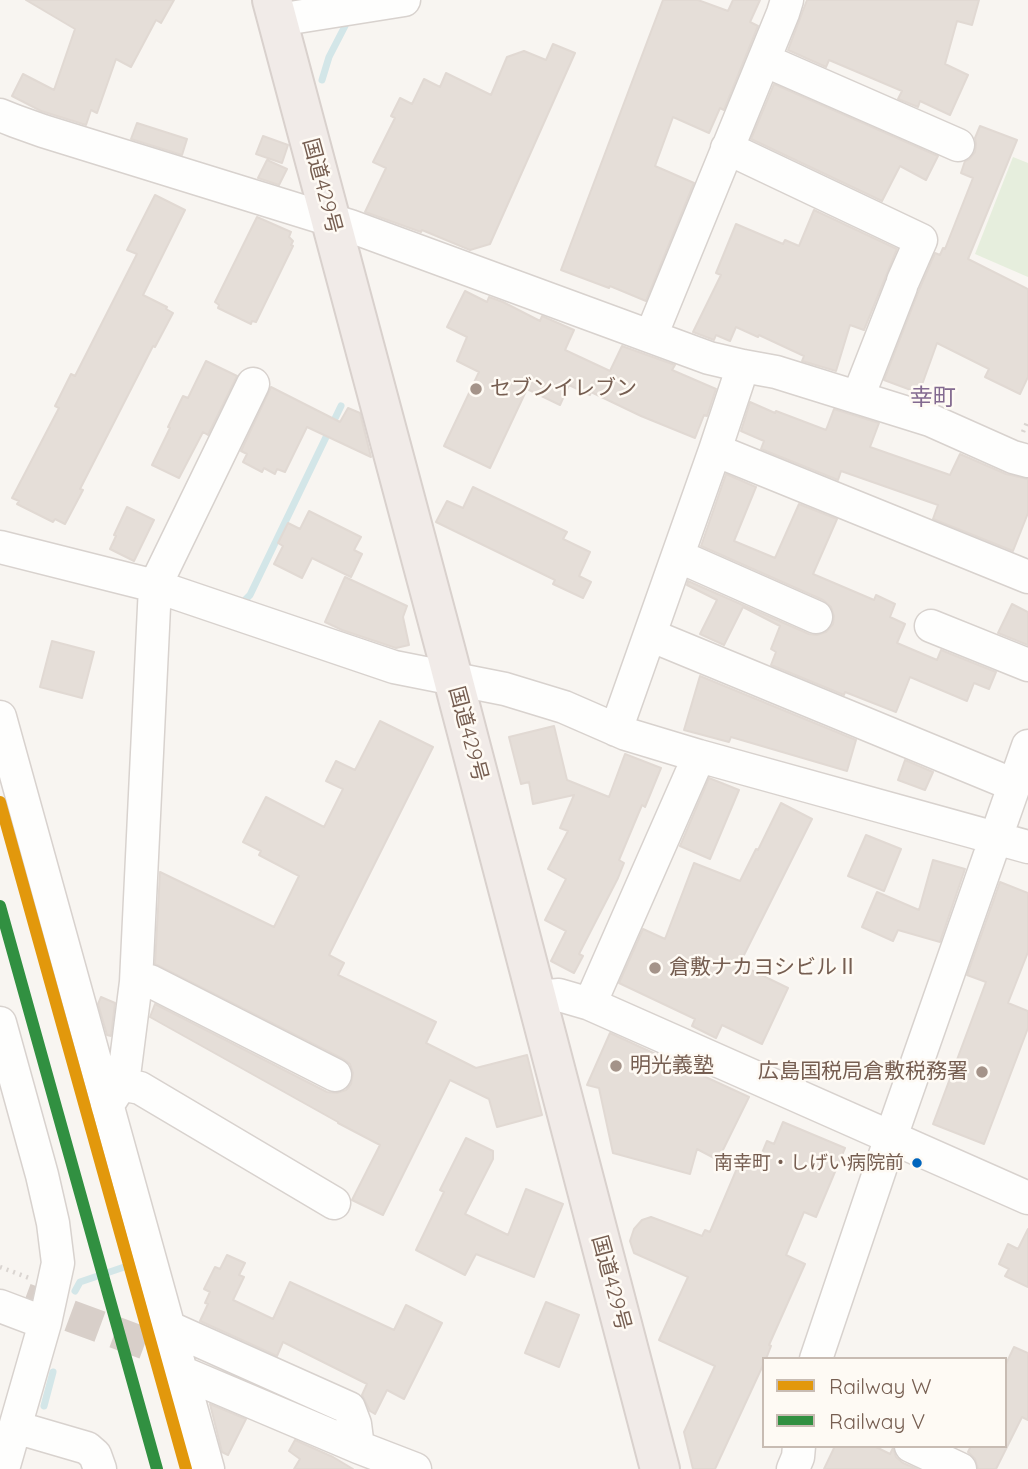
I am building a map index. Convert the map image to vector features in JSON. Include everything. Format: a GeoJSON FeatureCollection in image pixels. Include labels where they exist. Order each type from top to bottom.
{"type":"FeatureCollection","features":[{"type":"Feature","properties":{"kind":"highway","name":"国道429号"},"geometry":{"type":"LineString","coordinates":[[275,10],[660,1469]]}},
{"type":"Feature","properties":{"kind":"street"},"geometry":{"type":"LineString","coordinates":[[275,10],[348,9],[404,0]]}},
{"type":"Feature","properties":{"kind":"street"},"geometry":{"type":"LineString","coordinates":[[651,336],[787,0]]}},
{"type":"Feature","properties":{"kind":"street"},"geometry":{"type":"LineString","coordinates":[[764,60],[958,145]]}},
{"type":"Feature","properties":{"kind":"street"},"geometry":{"type":"LineString","coordinates":[[0,115],[43,131],[351,226],[709,358],[776,372],[930,420],[1028,461]]}},
{"type":"Feature","properties":{"kind":"street"},"geometry":{"type":"LineString","coordinates":[[727,148],[921,240],[858,397]]}},
{"type":"Feature","properties":{"kind":"street"},"geometry":{"type":"LineString","coordinates":[[616,730],[743,366]]}},
{"type":"Feature","properties":{"kind":"street"},"geometry":{"type":"LineString","coordinates":[[121,1090],[142,981],[155,586],[253,384]]}},
{"type":"Feature","properties":{"kind":"street"},"geometry":{"type":"LineString","coordinates":[[715,450],[1028,577]]}},
{"type":"Feature","properties":{"kind":"street"},"geometry":{"type":"LineString","coordinates":[[0,547],[155,586],[394,667],[505,689],[564,707],[616,730],[699,756],[1028,847]]}},
{"type":"Feature","properties":{"kind":"street"},"geometry":{"type":"LineString","coordinates":[[678,556],[816,617]]}},
{"type":"Feature","properties":{"kind":"street"},"geometry":{"type":"LineString","coordinates":[[931,626],[1028,665]]}},
{"type":"Feature","properties":{"kind":"street"},"geometry":{"type":"LineString","coordinates":[[650,635],[1014,785]]}},
{"type":"Feature","properties":{"kind":"street"},"geometry":{"type":"LineString","coordinates":[[0,717],[121,1090],[149,1258],[168,1327],[192,1368],[208,1469]]}},
{"type":"Feature","properties":{"kind":"street"},"geometry":{"type":"LineString","coordinates":[[817,1357],[1028,746]]}},
{"type":"Feature","properties":{"kind":"street"},"geometry":{"type":"LineString","coordinates":[[590,1004],[699,756]]}},
{"type":"Feature","properties":{"kind":"street"},"geometry":{"type":"LineString","coordinates":[[142,981],[335,1075]]}},
{"type":"Feature","properties":{"kind":"street"},"geometry":{"type":"LineString","coordinates":[[536,997],[559,995],[590,1004],[1028,1198]]}},
{"type":"Feature","properties":{"kind":"street"},"geometry":{"type":"LineString","coordinates":[[0,1023],[42,1175],[53,1223],[58,1263],[45,1323],[3,1469]]}},
{"type":"Feature","properties":{"kind":"street"},"geometry":{"type":"LineString","coordinates":[[121,1090],[141,1088],[334,1203]]}},
{"type":"Feature","properties":{"kind":"street"},"geometry":{"type":"LineString","coordinates":[[8,1298],[45,1323]]}},
{"type":"Feature","properties":{"kind":"street"},"geometry":{"type":"LineString","coordinates":[[168,1327],[349,1408],[355,1424],[358,1447]]}},
{"type":"Feature","properties":{"kind":"street"},"geometry":{"type":"LineString","coordinates":[[192,1368],[358,1447],[415,1469]]}},
{"type":"Feature","properties":{"kind":"street"},"geometry":{"type":"LineString","coordinates":[[15,1427],[87,1448],[95,1455],[100,1469]]}},
{"type":"Feature","properties":{"kind":"street"},"geometry":{"type":"LineString","coordinates":[[793,1469],[799,1448]]}},
{"type":"Feature","properties":{"kind":"street"},"geometry":{"type":"LineString","coordinates":[[915,1448],[960,1469]]}},
{"type":"Feature","properties":{"kind":"green space"},"geometry":{"type":"Polygon","coordinates":[[[1013,157],[1028,163],[1028,277],[975,254],[1013,157]]]}},
{"type":"Feature","properties":{"kind":"building"},"geometry":{"type":"Polygon","coordinates":[[[26,0],[174,0],[161,23],[156,20],[131,67],[116,59],[97,113],[91,110],[86,125],[41,111],[12,96],[23,74],[54,90],[75,29],[26,0]]]}},
{"type":"Feature","properties":{"kind":"building"},"geometry":{"type":"Polygon","coordinates":[[[663,0],[698,0],[728,11],[733,0],[760,0],[750,22],[758,26],[724,110],[720,108],[709,133],[673,117],[655,166],[694,183],[646,301],[561,270],[663,0]]]}},
{"type":"Feature","properties":{"kind":"building"},"geometry":{"type":"Polygon","coordinates":[[[807,0],[979,0],[972,25],[957,21],[945,64],[968,75],[950,115],[920,101],[918,107],[898,99],[902,91],[829,60],[826,67],[788,50],[807,0]]]}},
{"type":"Feature","properties":{"kind":"building"},"geometry":{"type":"Polygon","coordinates":[[[553,44],[575,53],[490,244],[470,250],[422,230],[421,232],[365,212],[386,168],[373,162],[395,118],[391,116],[400,98],[412,104],[424,79],[440,87],[446,73],[491,95],[507,57],[524,51],[546,60],[553,44]]]}},
{"type":"Feature","properties":{"kind":"building"},"geometry":{"type":"Polygon","coordinates":[[[774,84],[938,156],[926,180],[900,166],[882,201],[751,139],[774,84]]]}},
{"type":"Feature","properties":{"kind":"building"},"geometry":{"type":"Polygon","coordinates":[[[137,123],[187,139],[182,155],[131,139],[137,123]]]}},
{"type":"Feature","properties":{"kind":"building"},"geometry":{"type":"Polygon","coordinates":[[[980,126],[1017,140],[968,259],[1028,289],[1028,377],[1020,394],[985,377],[989,369],[937,343],[919,393],[884,380],[935,253],[940,255],[943,248],[945,249],[973,178],[961,173],[965,161],[975,152],[975,138],[980,126]]]}},
{"type":"Feature","properties":{"kind":"building"},"geometry":{"type":"Polygon","coordinates":[[[263,136],[288,145],[282,163],[256,154],[263,136]]]}},
{"type":"Feature","properties":{"kind":"building"},"geometry":{"type":"Polygon","coordinates":[[[267,160],[287,169],[279,185],[258,178],[267,160]]]}},
{"type":"Feature","properties":{"kind":"building"},"geometry":{"type":"Polygon","coordinates":[[[155,195],[185,210],[143,295],[173,313],[155,347],[153,346],[65,524],[55,519],[53,522],[17,504],[19,501],[12,498],[59,408],[55,406],[71,374],[75,376],[137,254],[127,250],[155,195]]]}},
{"type":"Feature","properties":{"kind":"building"},"geometry":{"type":"Polygon","coordinates":[[[814,210],[897,249],[864,330],[850,325],[836,371],[802,361],[804,356],[736,327],[730,341],[716,335],[714,340],[693,332],[721,275],[716,273],[736,224],[783,244],[785,240],[799,246],[814,210]]]}},
{"type":"Feature","properties":{"kind":"building"},"geometry":{"type":"Polygon","coordinates":[[[257,217],[291,232],[289,237],[293,246],[256,322],[252,321],[251,324],[218,308],[219,305],[215,302],[257,217]]]}},
{"type":"Feature","properties":{"kind":"building"},"geometry":{"type":"Polygon","coordinates":[[[465,291],[487,302],[489,297],[503,302],[540,321],[542,316],[574,330],[565,350],[610,371],[622,346],[675,365],[672,370],[716,389],[707,416],[704,415],[695,438],[569,385],[560,405],[527,389],[490,468],[444,446],[479,372],[457,361],[467,337],[447,327],[465,291]]]}},
{"type":"Feature","properties":{"kind":"building"},"geometry":{"type":"Polygon","coordinates":[[[206,361],[237,376],[208,435],[203,432],[179,478],[152,465],[183,396],[188,398],[206,361]]]}},
{"type":"Feature","properties":{"kind":"building"},"geometry":{"type":"Polygon","coordinates":[[[271,387],[340,422],[348,408],[360,413],[371,457],[307,427],[285,472],[277,469],[275,474],[264,468],[262,472],[243,462],[247,454],[241,451],[271,387]]]}},
{"type":"Feature","properties":{"kind":"building"},"geometry":{"type":"Polygon","coordinates":[[[750,402],[826,430],[834,409],[879,423],[870,447],[950,475],[960,454],[1006,474],[1028,479],[1028,513],[1013,551],[933,519],[938,505],[841,471],[838,480],[761,449],[764,441],[741,431],[750,402]]]}},
{"type":"Feature","properties":{"kind":"building"},"geometry":{"type":"Polygon","coordinates":[[[726,474],[756,487],[734,541],[775,558],[799,504],[837,519],[813,574],[874,600],[876,595],[895,604],[890,617],[905,624],[897,643],[937,660],[941,650],[996,672],[989,689],[974,683],[967,701],[910,677],[896,712],[845,692],[844,695],[771,665],[776,652],[771,649],[780,626],[743,607],[724,645],[700,634],[717,600],[687,585],[688,581],[809,634],[826,632],[833,624],[831,607],[823,600],[701,546],[726,474]]]}},
{"type":"Feature","properties":{"kind":"building"},"geometry":{"type":"Polygon","coordinates":[[[473,487],[567,532],[563,539],[590,552],[579,576],[591,582],[583,598],[553,584],[555,580],[436,522],[447,501],[463,508],[473,487]]]}},
{"type":"Feature","properties":{"kind":"building"},"geometry":{"type":"Polygon","coordinates":[[[127,507],[154,520],[134,561],[110,549],[127,507]]]}},
{"type":"Feature","properties":{"kind":"building"},"geometry":{"type":"Polygon","coordinates":[[[309,511],[361,537],[354,550],[362,554],[351,577],[312,558],[302,578],[274,564],[283,546],[278,543],[288,523],[300,529],[309,511]]]}},
{"type":"Feature","properties":{"kind":"building"},"geometry":{"type":"Polygon","coordinates":[[[345,577],[407,606],[403,617],[409,645],[396,648],[325,622],[345,577]]]}},
{"type":"Feature","properties":{"kind":"building"},"geometry":{"type":"Polygon","coordinates":[[[1012,604],[1028,612],[1028,645],[998,633],[1012,604]]]}},
{"type":"Feature","properties":{"kind":"building"},"geometry":{"type":"Polygon","coordinates":[[[52,641],[94,652],[82,698],[40,687],[52,641]]]}},
{"type":"Feature","properties":{"kind":"building"},"geometry":{"type":"Polygon","coordinates":[[[700,676],[856,740],[847,771],[731,737],[729,742],[684,730],[700,676]]]}},
{"type":"Feature","properties":{"kind":"building"},"geometry":{"type":"Polygon","coordinates":[[[380,721],[433,747],[329,955],[344,963],[338,975],[436,1022],[426,1043],[476,1068],[527,1055],[542,1115],[497,1127],[489,1099],[450,1080],[383,1215],[352,1200],[380,1145],[150,1017],[155,1004],[327,1092],[346,1090],[351,1084],[353,1073],[350,1064],[343,1059],[155,964],[160,872],[274,927],[299,876],[259,855],[261,851],[243,842],[266,797],[324,827],[343,789],[326,781],[336,761],[355,770],[380,721]]]}},
{"type":"Feature","properties":{"kind":"building"},"geometry":{"type":"Polygon","coordinates":[[[554,726],[567,780],[609,797],[625,754],[661,768],[619,860],[624,863],[618,878],[579,954],[583,956],[574,973],[551,961],[566,931],[545,920],[566,879],[548,869],[568,831],[560,828],[574,795],[533,804],[529,782],[521,784],[509,737],[554,726]]]}},
{"type":"Feature","properties":{"kind":"building"},"geometry":{"type":"Polygon","coordinates":[[[905,760],[933,772],[925,790],[898,780],[905,760]]]}},
{"type":"Feature","properties":{"kind":"building"},"geometry":{"type":"Polygon","coordinates":[[[709,778],[739,790],[710,859],[680,846],[709,778]]]}},
{"type":"Feature","properties":{"kind":"building"},"geometry":{"type":"Polygon","coordinates":[[[781,803],[812,819],[742,959],[752,963],[749,969],[788,988],[762,1044],[722,1025],[716,1038],[692,1026],[695,1019],[619,983],[643,929],[665,939],[694,863],[740,881],[781,803]]]}},
{"type":"Feature","properties":{"kind":"building"},"geometry":{"type":"Polygon","coordinates":[[[866,835],[901,849],[884,891],[848,876],[866,835]]]}},
{"type":"Feature","properties":{"kind":"building"},"geometry":{"type":"Polygon","coordinates":[[[933,860],[965,869],[940,942],[898,930],[893,941],[862,927],[877,892],[919,910],[933,860]]]}},
{"type":"Feature","properties":{"kind":"building"},"geometry":{"type":"Polygon","coordinates":[[[1000,882],[1028,893],[1028,952],[1008,1003],[1028,1011],[1028,1028],[984,1144],[933,1124],[986,982],[967,975],[1000,882]]]}},
{"type":"Feature","properties":{"kind":"building"},"geometry":{"type":"Polygon","coordinates":[[[101,997],[115,1003],[111,1036],[107,1035],[98,1004],[101,997]]]}},
{"type":"Feature","properties":{"kind":"building"},"geometry":{"type":"Polygon","coordinates":[[[610,1033],[749,1097],[718,1160],[697,1149],[690,1174],[613,1153],[599,1088],[587,1085],[610,1033]]]}},
{"type":"Feature","properties":{"kind":"building"},"geometry":{"type":"Polygon","coordinates":[[[783,1122],[845,1148],[816,1217],[804,1212],[786,1255],[805,1264],[769,1345],[771,1346],[767,1357],[762,1357],[762,1367],[715,1469],[693,1469],[684,1432],[715,1366],[659,1340],[688,1277],[634,1253],[630,1241],[634,1229],[642,1220],[651,1217],[702,1236],[705,1230],[710,1232],[741,1159],[757,1165],[767,1141],[774,1144],[783,1122]]]}},
{"type":"Feature","properties":{"kind":"building"},"geometry":{"type":"Polygon","coordinates":[[[466,1138],[493,1151],[493,1159],[465,1214],[508,1235],[526,1189],[563,1204],[534,1277],[476,1254],[465,1275],[416,1250],[444,1192],[440,1190],[466,1138]]]}},
{"type":"Feature","properties":{"kind":"building"},"geometry":{"type":"Polygon","coordinates":[[[1028,1229],[1028,1287],[1005,1276],[1009,1269],[999,1264],[1008,1244],[1018,1249],[1028,1229]]]}},
{"type":"Feature","properties":{"kind":"building"},"geometry":{"type":"Polygon","coordinates":[[[227,1255],[245,1263],[239,1275],[244,1277],[233,1300],[273,1319],[290,1282],[394,1330],[406,1305],[442,1323],[404,1399],[387,1390],[375,1414],[370,1411],[362,1395],[367,1384],[283,1342],[277,1356],[200,1321],[210,1292],[204,1289],[215,1267],[220,1269],[227,1255]]]}},
{"type":"Feature","properties":{"kind":"building"},"geometry":{"type":"Polygon","coordinates":[[[546,1302],[579,1315],[559,1367],[525,1353],[546,1302]]]}},
{"type":"Feature","properties":{"kind":"building"},"geometry":{"type":"Polygon","coordinates":[[[1014,1347],[1028,1353],[1028,1420],[1022,1417],[1007,1447],[1007,1362],[1014,1347]]]}},
{"type":"Feature","properties":{"kind":"building"},"geometry":{"type":"Polygon","coordinates":[[[210,1404],[246,1419],[228,1455],[222,1452],[210,1404]]]}},
{"type":"Feature","properties":{"kind":"building"},"geometry":{"type":"Polygon","coordinates":[[[295,1440],[353,1469],[294,1469],[300,1459],[289,1451],[295,1440]]]}},
{"type":"Feature","properties":{"kind":"building"},"geometry":{"type":"Polygon","coordinates":[[[834,1448],[878,1448],[890,1454],[893,1448],[896,1457],[917,1469],[824,1469],[834,1448]]]}},
{"type":"Feature","properties":{"kind":"building"},"geometry":{"type":"Polygon","coordinates":[[[970,1448],[1006,1448],[996,1469],[978,1469],[975,1459],[968,1452],[970,1448]]]}},
{"type":"Feature","properties":{"kind":"waterway"},"geometry":{"type":"LineString","coordinates":[[322,80],[329,57],[345,26],[346,16]]}},
{"type":"Feature","properties":{"kind":"waterway"},"geometry":{"type":"LineString","coordinates":[[243,602],[250,595],[341,406]]}},
{"type":"Feature","properties":{"kind":"waterway"},"geometry":{"type":"LineString","coordinates":[[75,1291],[80,1282],[142,1261]]}},
{"type":"Feature","properties":{"kind":"waterway"},"geometry":{"type":"LineString","coordinates":[[44,1406],[53,1372]]}},
{"type":"Feature","properties":{"kind":"tunnel"},"geometry":{"type":"LineString","coordinates":[[25,1299],[198,1363]]}},
{"type":"Feature","properties":{"kind":"rail line","name":"W"},"geometry":{"type":"LineString","coordinates":[[0,802],[186,1469]]}},
{"type":"Feature","properties":{"kind":"rail line","name":"V"},"geometry":{"type":"LineString","coordinates":[[0,906],[157,1469]]}},
{"type":"Feature","properties":{"kind":"place","name":"セブンイレブン"},"geometry":{"type":"Point","coordinates":[476,389]}},
{"type":"Feature","properties":{"kind":"place","name":"倉敷ナカヨシビルⅡ"},"geometry":{"type":"Point","coordinates":[655,968]}},
{"type":"Feature","properties":{"kind":"place","name":"明光義塾"},"geometry":{"type":"Point","coordinates":[616,1066]}},
{"type":"Feature","properties":{"kind":"place","name":"広島国税局倉敷税務署"},"geometry":{"type":"Point","coordinates":[982,1072]}},
{"type":"Feature","properties":{"kind":"place","name":"南幸町・しげい病院前"},"geometry":{"type":"Point","coordinates":[917,1163]}},
{"type":"Feature","properties":{"kind":"district","name":"幸町"},"geometry":{"type":"Point","coordinates":[933,398]}}]}
